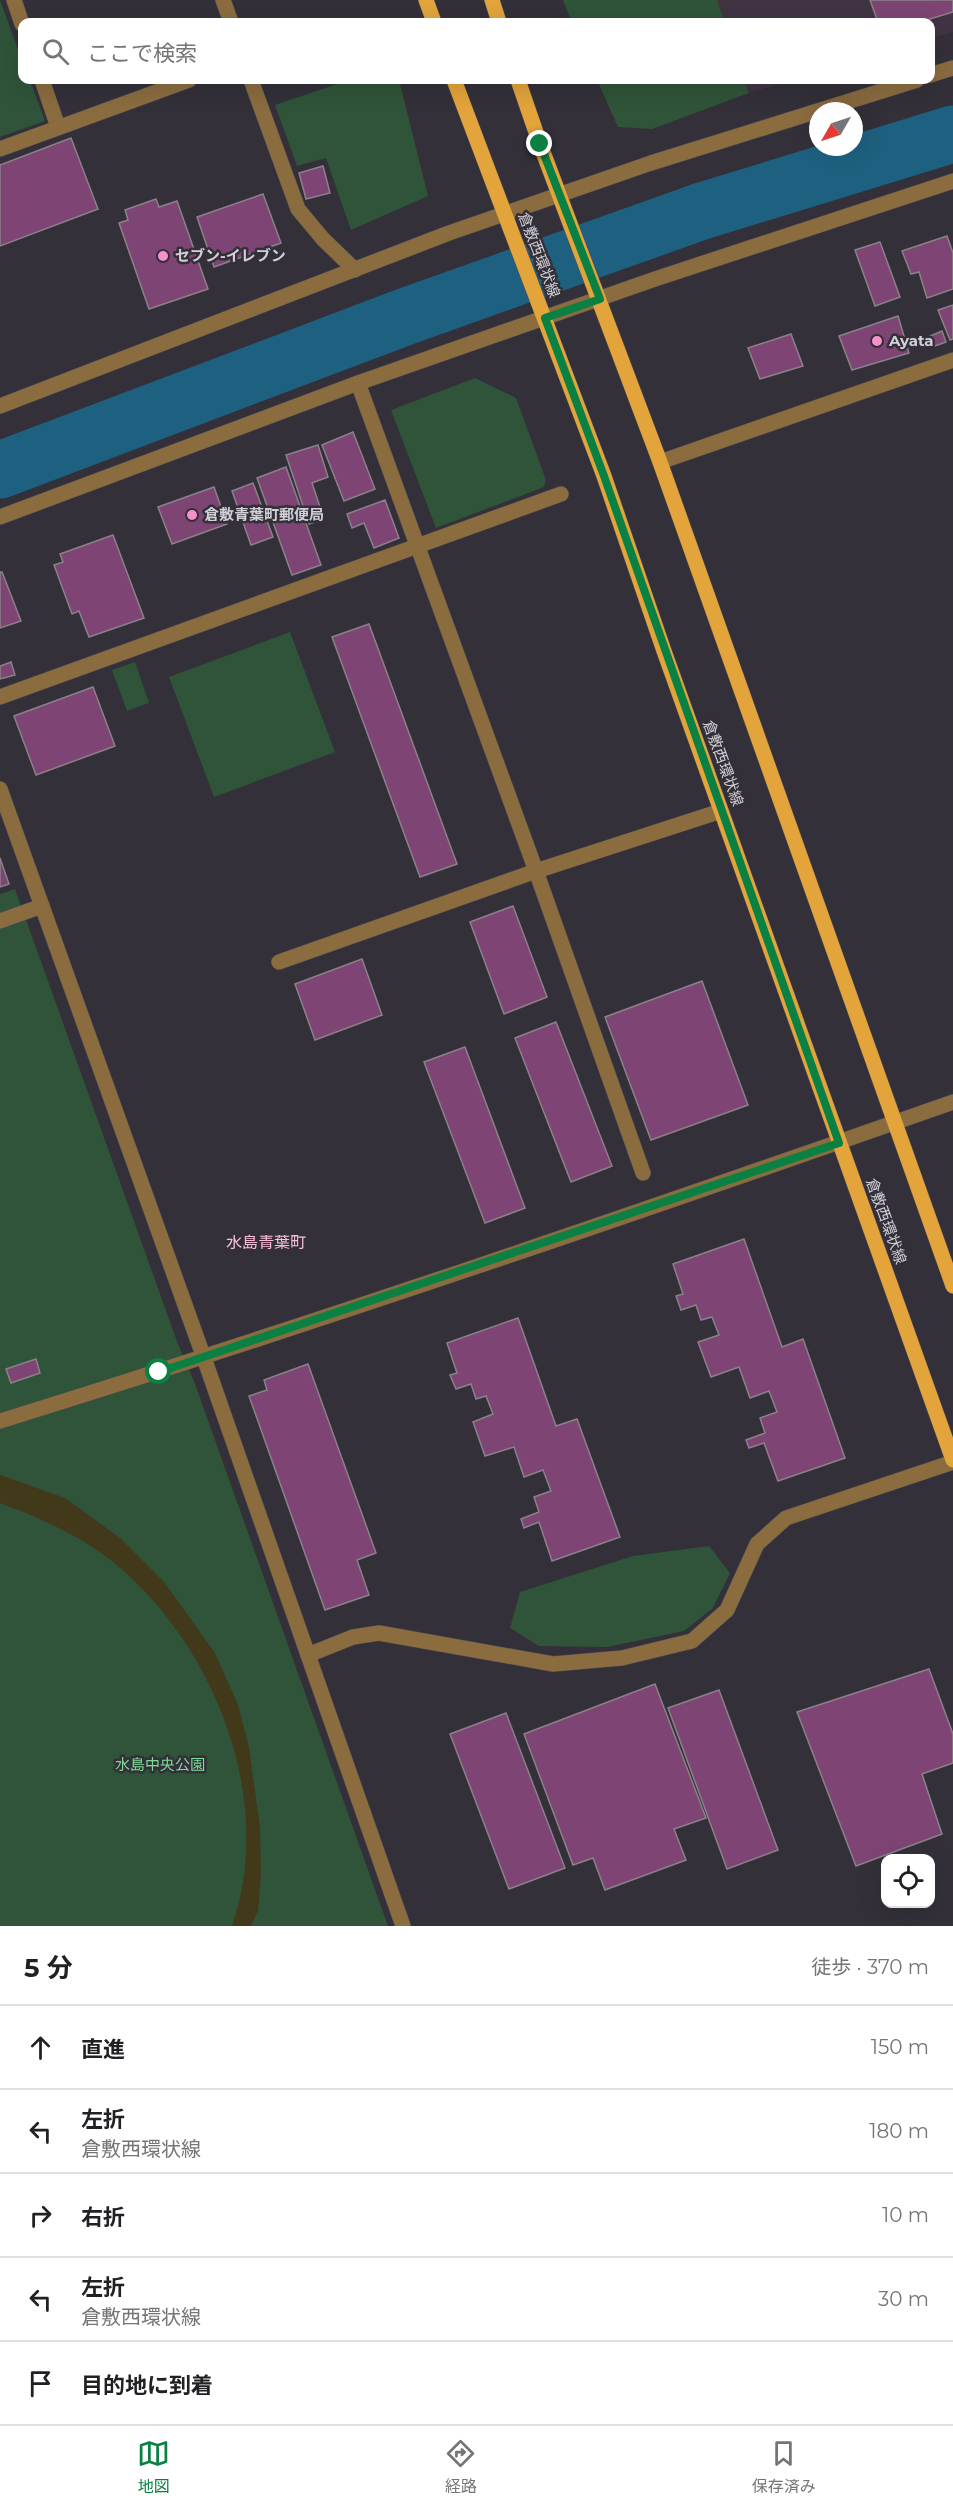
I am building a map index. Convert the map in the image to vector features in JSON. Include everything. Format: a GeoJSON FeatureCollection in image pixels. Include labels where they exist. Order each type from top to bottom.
{"type":"FeatureCollection","features":[{"type":"Feature","properties":{"kind":"main road"},"geometry":{"type":"LineString","coordinates":[[426,0],[433,18]]}},
{"type":"Feature","properties":{"kind":"main road"},"geometry":{"type":"LineString","coordinates":[[492,0],[498,18]]}},
{"type":"Feature","properties":{"kind":"main road","name":"倉敷西環状線"},"geometry":{"type":"LineString","coordinates":[[455,84],[604,476],[953,1461]]}},
{"type":"Feature","properties":{"kind":"main road"},"geometry":{"type":"LineString","coordinates":[[519,84],[660,462],[953,1286]]}},
{"type":"Feature","properties":{"kind":"street"},"geometry":{"type":"LineString","coordinates":[[14,0],[20,18]]}},
{"type":"Feature","properties":{"kind":"street"},"geometry":{"type":"LineString","coordinates":[[223,0],[230,18]]}},
{"type":"Feature","properties":{"kind":"street"},"geometry":{"type":"LineString","coordinates":[[935,73],[953,68]]}},
{"type":"Feature","properties":{"kind":"street"},"geometry":{"type":"LineString","coordinates":[[43,84],[58,128]]}},
{"type":"Feature","properties":{"kind":"street"},"geometry":{"type":"LineString","coordinates":[[0,149],[178,84]]}},
{"type":"Feature","properties":{"kind":"street"},"geometry":{"type":"LineString","coordinates":[[252,84],[298,209],[323,239],[355,270]]}},
{"type":"Feature","properties":{"kind":"street"},"geometry":{"type":"LineString","coordinates":[[0,406],[449,233],[651,163],[904,84]]}},
{"type":"Feature","properties":{"kind":"street"},"geometry":{"type":"LineString","coordinates":[[0,517],[358,383],[600,299],[953,182]]}},
{"type":"Feature","properties":{"kind":"street"},"geometry":{"type":"LineString","coordinates":[[660,462],[953,360]]}},
{"type":"Feature","properties":{"kind":"street"},"geometry":{"type":"LineString","coordinates":[[358,383],[536,871],[643,1173]]}},
{"type":"Feature","properties":{"kind":"street"},"geometry":{"type":"LineString","coordinates":[[0,697],[561,494]]}},
{"type":"Feature","properties":{"kind":"street"},"geometry":{"type":"LineString","coordinates":[[0,789],[204,1358],[403,1926]]}},
{"type":"Feature","properties":{"kind":"street"},"geometry":{"type":"LineString","coordinates":[[279,962],[536,871],[721,811]]}},
{"type":"Feature","properties":{"kind":"street"},"geometry":{"type":"LineString","coordinates":[[0,921],[42,906]]}},
{"type":"Feature","properties":{"kind":"street"},"geometry":{"type":"LineString","coordinates":[[0,1421],[204,1358],[839,1143],[953,1102]]}},
{"type":"Feature","properties":{"kind":"street"},"geometry":{"type":"LineString","coordinates":[[308,1654],[353,1637],[380,1633],[553,1664],[622,1658],[692,1641],[727,1610],[757,1544],[786,1518],[953,1461]]}},
{"type":"Feature","properties":{"kind":"shaded area"},"geometry":{"type":"Polygon","coordinates":[[[717,0],[953,0],[953,32],[935,37],[935,18],[724,18],[717,0]]]}},
{"type":"Feature","properties":{"kind":"shaded area"},"geometry":{"type":"Polygon","coordinates":[[[746,84],[781,84],[749,93],[746,84]]]}},
{"type":"Feature","properties":{"kind":"green space"},"geometry":{"type":"Polygon","coordinates":[[[0,0],[18,49],[18,84],[31,84],[45,121],[0,137],[0,0]]]}},
{"type":"Feature","properties":{"kind":"green space"},"geometry":{"type":"Polygon","coordinates":[[[563,0],[717,0],[724,18],[570,18],[563,0]]]}},
{"type":"Feature","properties":{"kind":"green space"},"geometry":{"type":"Polygon","coordinates":[[[337,84],[400,84],[428,196],[351,230],[326,158],[297,166],[275,105],[337,84]]]}},
{"type":"Feature","properties":{"kind":"green space"},"geometry":{"type":"Polygon","coordinates":[[[599,84],[746,84],[749,93],[652,129],[618,127],[599,84]]]}},
{"type":"Feature","properties":{"kind":"green space"},"geometry":{"type":"Polygon","coordinates":[[[475,378],[516,398],[546,480],[544,487],[436,528],[391,410],[475,378]]]}},
{"type":"Feature","properties":{"kind":"green space"},"geometry":{"type":"Polygon","coordinates":[[[290,632],[335,752],[214,797],[169,677],[290,632]]]}},
{"type":"Feature","properties":{"kind":"green space"},"geometry":{"type":"Polygon","coordinates":[[[135,662],[149,703],[127,711],[112,670],[135,662]]]}},
{"type":"Feature","properties":{"kind":"green space","name":"水島中央公園"},"geometry":{"type":"Polygon","coordinates":[[[15,889],[178,1344],[194,1381],[388,1926],[0,1926],[0,894],[15,889]]]}},
{"type":"Feature","properties":{"kind":"green space"},"geometry":{"type":"Polygon","coordinates":[[[709,1546],[730,1573],[713,1608],[684,1631],[607,1647],[539,1646],[510,1628],[520,1592],[633,1556],[709,1546]]]}},
{"type":"Feature","properties":{"kind":"sand"},"geometry":{"type":"Polygon","coordinates":[[[0,1475],[65,1498],[120,1538],[164,1582],[215,1653],[238,1705],[249,1747],[260,1828],[261,1873],[258,1911],[251,1926],[232,1926],[244,1877],[246,1827],[240,1776],[227,1727],[207,1679],[180,1635],[149,1596],[113,1562],[73,1535],[0,1503],[0,1475]]]}},
{"type":"Feature","properties":{"kind":"building"},"geometry":{"type":"Polygon","coordinates":[[[870,0],[953,0],[953,12],[933,18],[877,18],[870,0]]]}},
{"type":"Feature","properties":{"kind":"building"},"geometry":{"type":"Polygon","coordinates":[[[71,138],[98,209],[0,246],[0,165],[71,138]]]}},
{"type":"Feature","properties":{"kind":"building"},"geometry":{"type":"Polygon","coordinates":[[[323,166],[330,193],[306,199],[299,173],[323,166]]]}},
{"type":"Feature","properties":{"kind":"building"},"geometry":{"type":"Polygon","coordinates":[[[263,194],[281,243],[214,267],[197,217],[263,194]]]}},
{"type":"Feature","properties":{"kind":"building","name":"セブン-イレブン"},"geometry":{"type":"Polygon","coordinates":[[[156,199],[159,207],[177,201],[208,289],[149,309],[119,223],[128,220],[125,210],[156,199]]]}},
{"type":"Feature","properties":{"kind":"building"},"geometry":{"type":"Polygon","coordinates":[[[947,236],[953,253],[953,289],[927,298],[919,272],[911,274],[902,251],[947,236]]]}},
{"type":"Feature","properties":{"kind":"building"},"geometry":{"type":"Polygon","coordinates":[[[880,242],[900,297],[875,306],[855,250],[880,242]]]}},
{"type":"Feature","properties":{"kind":"building"},"geometry":{"type":"Polygon","coordinates":[[[953,305],[953,339],[950,340],[938,310],[953,305]]]}},
{"type":"Feature","properties":{"kind":"building"},"geometry":{"type":"Polygon","coordinates":[[[898,316],[909,353],[852,370],[839,336],[898,316]]]}},
{"type":"Feature","properties":{"kind":"building"},"geometry":{"type":"Polygon","coordinates":[[[942,331],[946,342],[932,347],[928,337],[942,331]]]}},
{"type":"Feature","properties":{"kind":"building"},"geometry":{"type":"Polygon","coordinates":[[[791,334],[803,366],[760,379],[748,348],[791,334]]]}},
{"type":"Feature","properties":{"kind":"building"},"geometry":{"type":"Polygon","coordinates":[[[353,432],[375,489],[344,501],[322,445],[353,432]]]}},
{"type":"Feature","properties":{"kind":"building"},"geometry":{"type":"Polygon","coordinates":[[[318,445],[328,477],[312,483],[324,519],[309,524],[286,455],[318,445]]]}},
{"type":"Feature","properties":{"kind":"building"},"geometry":{"type":"Polygon","coordinates":[[[286,467],[321,565],[292,575],[257,478],[286,467]]]}},
{"type":"Feature","properties":{"kind":"building"},"geometry":{"type":"Polygon","coordinates":[[[253,483],[273,537],[251,545],[232,491],[253,483]]]}},
{"type":"Feature","properties":{"kind":"building"},"geometry":{"type":"Polygon","coordinates":[[[214,487],[227,524],[172,544],[158,507],[214,487]]]}},
{"type":"Feature","properties":{"kind":"building"},"geometry":{"type":"Polygon","coordinates":[[[385,500],[399,538],[374,548],[364,523],[352,528],[347,514],[385,500]]]}},
{"type":"Feature","properties":{"kind":"building"},"geometry":{"type":"Polygon","coordinates":[[[113,535],[144,618],[89,637],[79,611],[72,614],[54,565],[63,562],[60,554],[113,535]]]}},
{"type":"Feature","properties":{"kind":"building"},"geometry":{"type":"Polygon","coordinates":[[[0,572],[2,572],[21,621],[0,628],[0,572]]]}},
{"type":"Feature","properties":{"kind":"building"},"geometry":{"type":"Polygon","coordinates":[[[369,624],[457,864],[420,877],[332,637],[369,624]]]}},
{"type":"Feature","properties":{"kind":"building"},"geometry":{"type":"Polygon","coordinates":[[[11,662],[15,675],[0,679],[0,666],[11,662]]]}},
{"type":"Feature","properties":{"kind":"building"},"geometry":{"type":"Polygon","coordinates":[[[93,687],[115,746],[36,775],[14,716],[93,687]]]}},
{"type":"Feature","properties":{"kind":"building"},"geometry":{"type":"Polygon","coordinates":[[[0,858],[9,884],[0,887],[0,858]]]}},
{"type":"Feature","properties":{"kind":"building"},"geometry":{"type":"Polygon","coordinates":[[[513,906],[547,997],[504,1014],[470,922],[513,906]]]}},
{"type":"Feature","properties":{"kind":"building"},"geometry":{"type":"Polygon","coordinates":[[[362,959],[382,1015],[315,1040],[295,984],[362,959]]]}},
{"type":"Feature","properties":{"kind":"building"},"geometry":{"type":"Polygon","coordinates":[[[702,981],[748,1105],[651,1140],[605,1017],[702,981]]]}},
{"type":"Feature","properties":{"kind":"building"},"geometry":{"type":"Polygon","coordinates":[[[556,1022],[612,1166],[571,1182],[515,1038],[556,1022]]]}},
{"type":"Feature","properties":{"kind":"building"},"geometry":{"type":"Polygon","coordinates":[[[465,1047],[525,1208],[485,1223],[424,1062],[465,1047]]]}},
{"type":"Feature","properties":{"kind":"building"},"geometry":{"type":"Polygon","coordinates":[[[744,1239],[782,1347],[803,1339],[845,1458],[778,1481],[764,1443],[749,1448],[746,1440],[765,1433],[760,1418],[777,1412],[769,1391],[750,1398],[739,1367],[711,1377],[698,1342],[719,1335],[712,1317],[701,1320],[696,1305],[681,1310],[676,1296],[683,1294],[673,1264],[744,1239]]]}},
{"type":"Feature","properties":{"kind":"building"},"geometry":{"type":"Polygon","coordinates":[[[518,1318],[556,1426],[577,1419],[620,1537],[552,1561],[539,1522],[524,1528],[521,1519],[539,1512],[534,1497],[551,1491],[543,1470],[524,1477],[514,1447],[485,1456],[473,1422],[493,1414],[486,1396],[476,1399],[471,1384],[456,1389],[450,1375],[457,1373],[447,1343],[518,1318]]]}},
{"type":"Feature","properties":{"kind":"building"},"geometry":{"type":"Polygon","coordinates":[[[36,1359],[40,1373],[11,1383],[6,1369],[36,1359]]]}},
{"type":"Feature","properties":{"kind":"building"},"geometry":{"type":"Polygon","coordinates":[[[308,1364],[376,1553],[357,1560],[369,1595],[325,1610],[249,1396],[267,1390],[264,1380],[308,1364]]]}},
{"type":"Feature","properties":{"kind":"building"},"geometry":{"type":"Polygon","coordinates":[[[929,1669],[953,1734],[953,1763],[922,1774],[942,1834],[888,1854],[881,1854],[881,1857],[856,1866],[797,1712],[929,1669]]]}},
{"type":"Feature","properties":{"kind":"building"},"geometry":{"type":"Polygon","coordinates":[[[655,1684],[706,1818],[674,1829],[686,1860],[605,1890],[593,1858],[573,1865],[524,1734],[655,1684]]]}},
{"type":"Feature","properties":{"kind":"building"},"geometry":{"type":"Polygon","coordinates":[[[719,1690],[778,1850],[727,1869],[668,1708],[719,1690]]]}},
{"type":"Feature","properties":{"kind":"building"},"geometry":{"type":"Polygon","coordinates":[[[506,1713],[565,1868],[509,1889],[450,1734],[506,1713]]]}},
{"type":"Feature","properties":{"kind":"waterway"},"geometry":{"type":"LineString","coordinates":[[863,139],[953,114]]}},
{"type":"Feature","properties":{"kind":"waterway"},"geometry":{"type":"LineString","coordinates":[[0,470],[407,316],[702,211],[953,134]]}},
{"type":"Feature","properties":{"kind":"waterway"},"geometry":{"type":"LineString","coordinates":[[0,450],[693,189],[809,155]]}},
{"type":"Feature","properties":{"kind":"place","name":"セブン-イレブン"},"geometry":{"type":"Point","coordinates":[163,256]}},
{"type":"Feature","properties":{"kind":"place","name":"Ayata"},"geometry":{"type":"Point","coordinates":[877,341]}},
{"type":"Feature","properties":{"kind":"place","name":"倉敷青葉町郵便局"},"geometry":{"type":"Point","coordinates":[192,515]}},
{"type":"Feature","properties":{"kind":"district","name":"水島青葉町"},"geometry":{"type":"Point","coordinates":[266,1242]}},
{"type":"Feature","properties":{"kind":"route"},"geometry":{"type":"LineString","coordinates":[[159,1372],[839,1143],[604,476],[545,318],[600,299],[540,144]]}}]}
